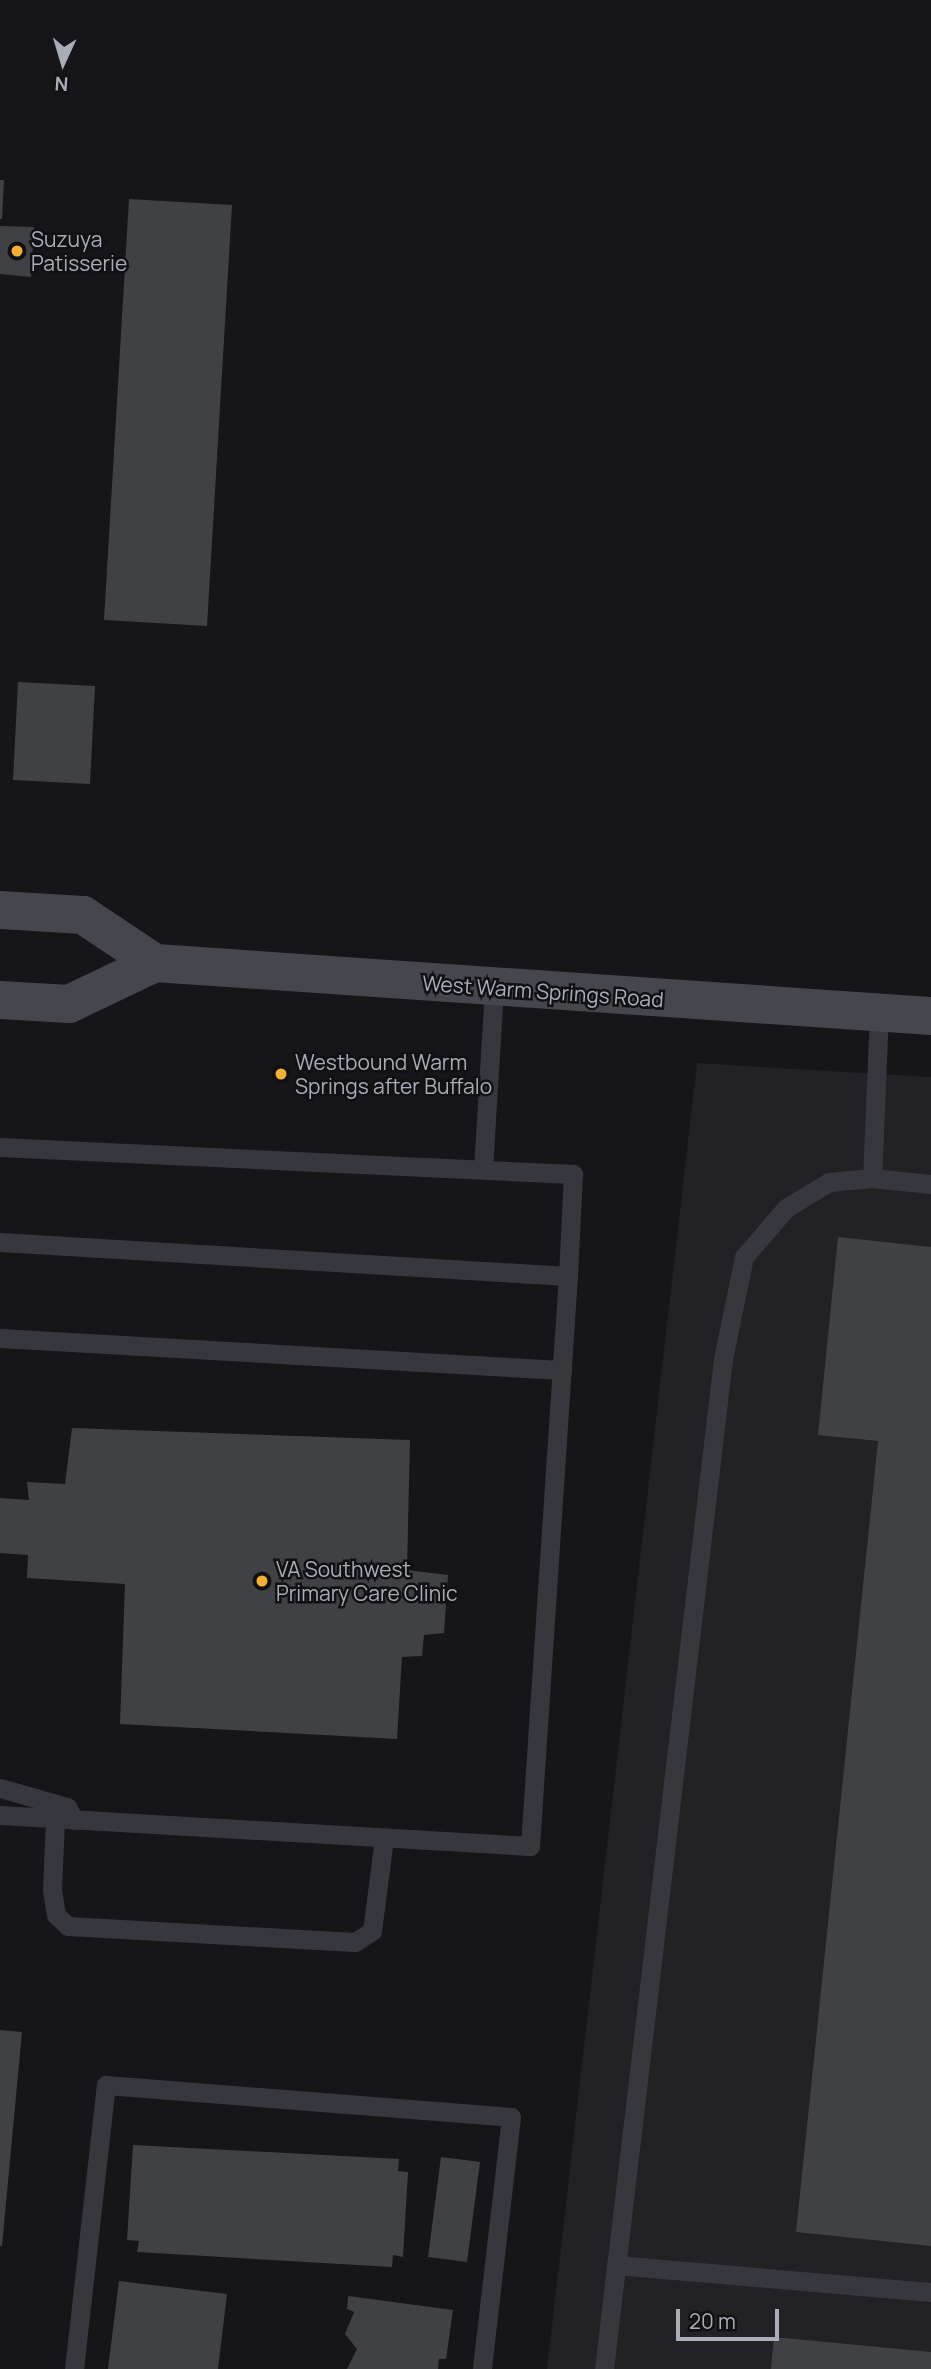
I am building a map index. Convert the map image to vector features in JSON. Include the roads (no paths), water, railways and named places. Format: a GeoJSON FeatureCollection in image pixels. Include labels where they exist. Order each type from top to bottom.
{"type":"FeatureCollection","features":[{"type":"Feature","properties":{"kind":"main road","name":"West Warm Springs Road"},"geometry":{"type":"LineString","coordinates":[[0,910],[83,915],[155,963],[931,1016]]}},
{"type":"Feature","properties":{"kind":"main road","name":"West Warm Springs Road"},"geometry":{"type":"LineString","coordinates":[[0,1000],[69,1004],[155,963]]}},
{"type":"Feature","properties":{"kind":"lane"},"geometry":{"type":"LineString","coordinates":[[483,1169],[494,988]]}},
{"type":"Feature","properties":{"kind":"lane"},"geometry":{"type":"LineString","coordinates":[[872,1178],[879,1013]]}},
{"type":"Feature","properties":{"kind":"lane"},"geometry":{"type":"LineString","coordinates":[[0,1147],[573,1174],[530,1846],[0,1815]]}},
{"type":"Feature","properties":{"kind":"lane"},"geometry":{"type":"LineString","coordinates":[[604,2369],[723,1359],[744,1257],[786,1208],[829,1182],[872,1178],[931,1184]]}},
{"type":"Feature","properties":{"kind":"lane"},"geometry":{"type":"LineString","coordinates":[[0,1242],[568,1276]]}},
{"type":"Feature","properties":{"kind":"lane"},"geometry":{"type":"LineString","coordinates":[[0,1338],[562,1370]]}},
{"type":"Feature","properties":{"kind":"lane"},"geometry":{"type":"LineString","coordinates":[[0,1788],[67,1807],[52,1889],[56,1915],[68,1926],[355,1942],[372,1931],[384,1838]]}},
{"type":"Feature","properties":{"kind":"lane"},"geometry":{"type":"LineString","coordinates":[[74,2369],[106,2085],[511,2117],[482,2369]]}},
{"type":"Feature","properties":{"kind":"lane"},"geometry":{"type":"LineString","coordinates":[[616,2265],[931,2292]]}},
{"type":"Feature","properties":{"kind":"place","name":"Suzuya Patisserie"},"geometry":{"type":"Point","coordinates":[17,251]}},
{"type":"Feature","properties":{"kind":"place","name":"Westbound Warm Springs after Buffalo"},"geometry":{"type":"Point","coordinates":[281,1074]}},
{"type":"Feature","properties":{"kind":"place","name":"VA Southwest Primary Care Clinic"},"geometry":{"type":"Point","coordinates":[262,1581]}}]}
